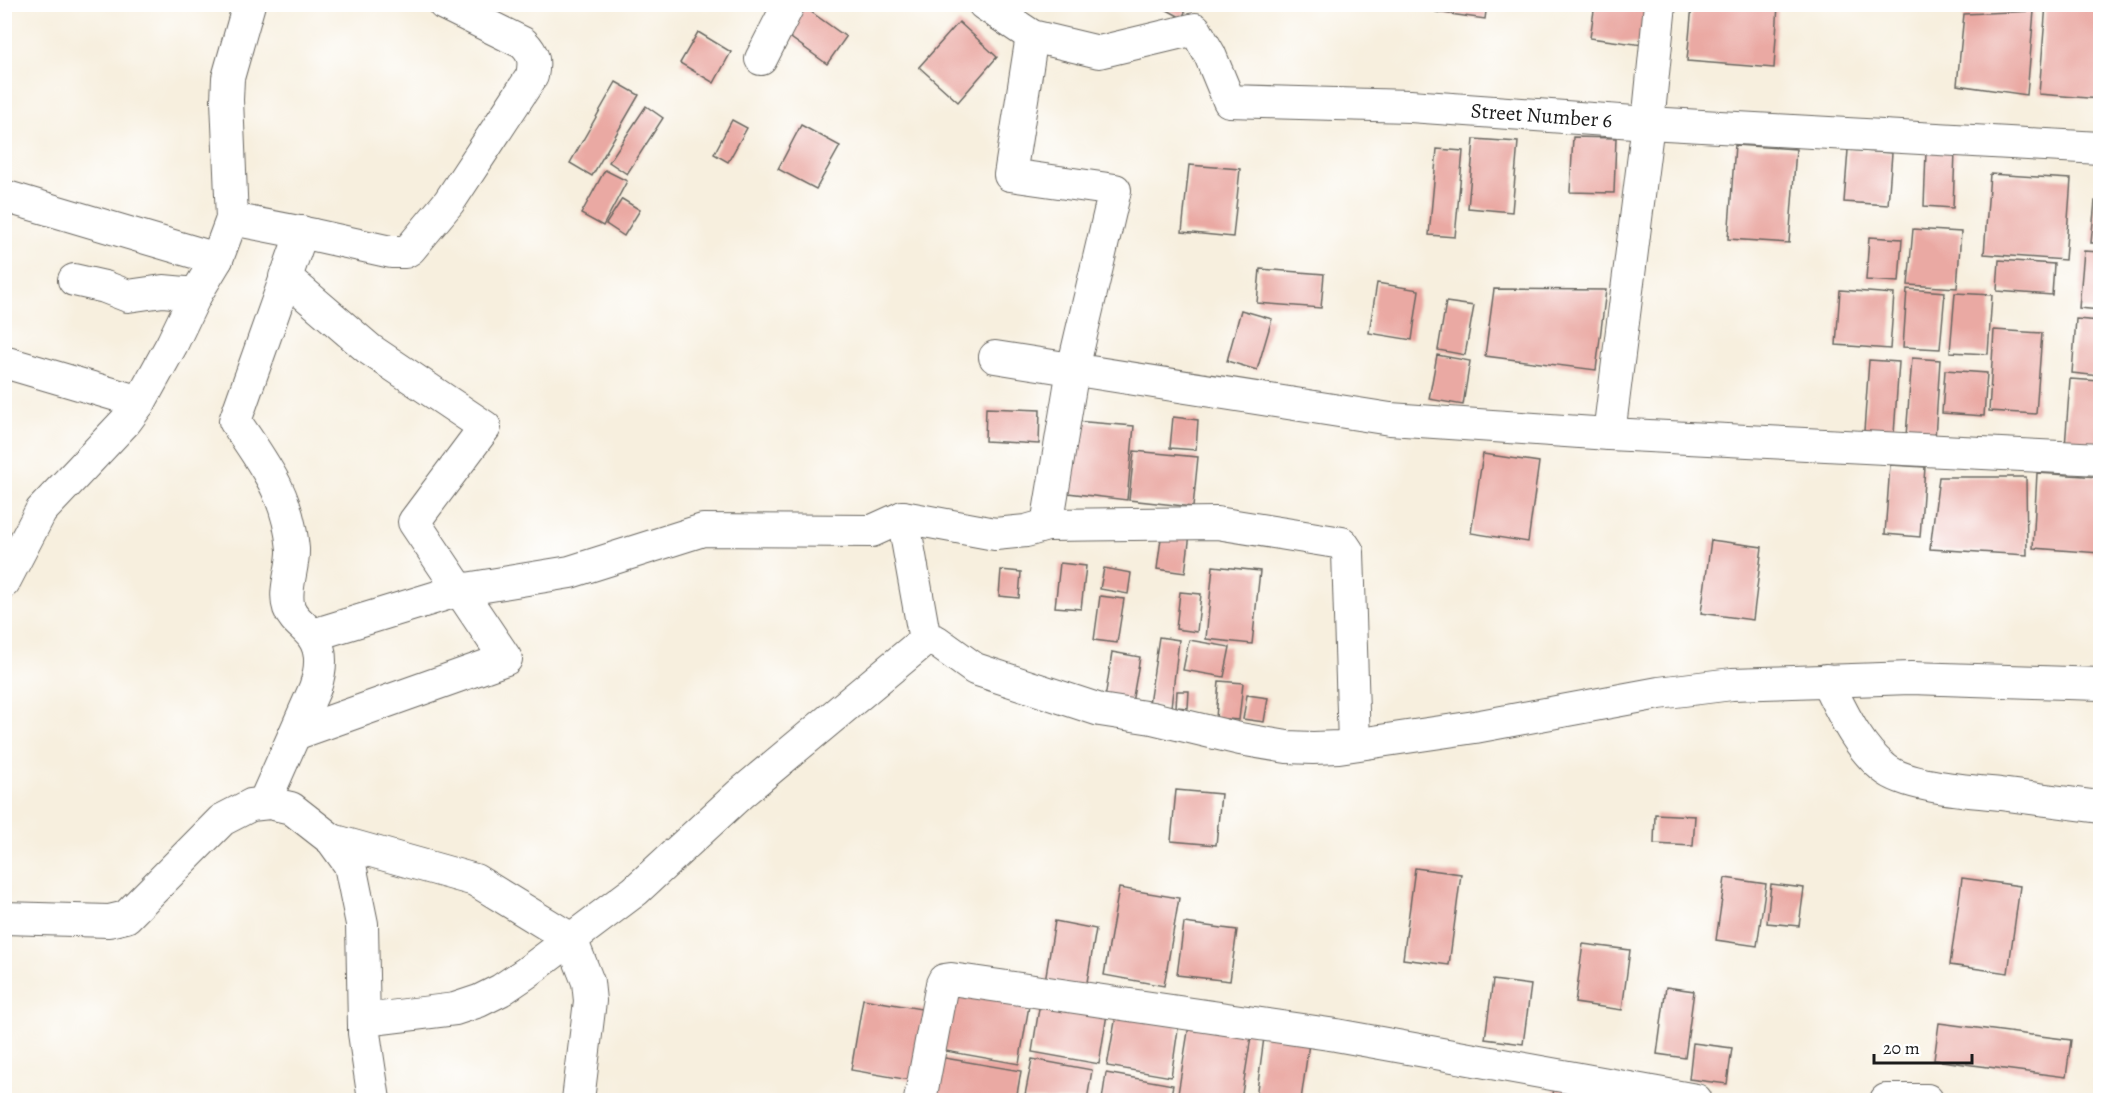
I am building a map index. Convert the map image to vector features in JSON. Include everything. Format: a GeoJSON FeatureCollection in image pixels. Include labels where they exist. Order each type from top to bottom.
{"type":"FeatureCollection","features":[{"type":"Feature","properties":{"kind":"street"},"geometry":{"type":"LineString","coordinates":[[4,582],[41,511],[126,421],[140,402],[196,294],[217,259],[232,219],[228,78],[249,4]]}},
{"type":"Feature","properties":{"kind":"street"},"geometry":{"type":"LineString","coordinates":[[232,219],[391,252],[398,253],[410,249],[449,202],[532,76],[535,62],[531,52],[523,43],[444,4]]}},
{"type":"Feature","properties":{"kind":"street"},"geometry":{"type":"LineString","coordinates":[[761,58],[789,4]]}},
{"type":"Feature","properties":{"kind":"street"},"geometry":{"type":"LineString","coordinates":[[984,4],[1032,36],[1011,174],[1115,190],[1073,369],[1047,525]]}},
{"type":"Feature","properties":{"kind":"street"},"geometry":{"type":"LineString","coordinates":[[1609,434],[1648,123],[1660,4]]}},
{"type":"Feature","properties":{"kind":"street","name":"Street Number 6"},"geometry":{"type":"LineString","coordinates":[[1032,36],[1099,52],[1194,29],[1210,55],[1229,102],[1410,106],[1648,123],[2100,148]]}},
{"type":"Feature","properties":{"kind":"street"},"geometry":{"type":"LineString","coordinates":[[4,196],[217,259]]}},
{"type":"Feature","properties":{"kind":"street"},"geometry":{"type":"LineString","coordinates":[[264,803],[319,675],[319,648],[313,635],[295,618],[288,605],[293,550],[286,510],[278,486],[235,421],[302,232]]}},
{"type":"Feature","properties":{"kind":"street"},"geometry":{"type":"LineString","coordinates":[[285,277],[369,349],[485,427],[414,522],[506,659],[295,734]]}},
{"type":"Feature","properties":{"kind":"street"},"geometry":{"type":"LineString","coordinates":[[74,280],[105,287],[128,296],[164,291],[196,294]]}},
{"type":"Feature","properties":{"kind":"street"},"geometry":{"type":"LineString","coordinates":[[995,357],[1390,419],[1609,434],[2100,459]]}},
{"type":"Feature","properties":{"kind":"street"},"geometry":{"type":"LineString","coordinates":[[4,362],[140,402]]}},
{"type":"Feature","properties":{"kind":"street"},"geometry":{"type":"LineString","coordinates":[[313,635],[460,590],[570,572],[703,531],[872,531],[903,517],[995,534],[1026,531],[1047,525],[1217,523],[1342,543],[1348,552],[1354,744]]}},
{"type":"Feature","properties":{"kind":"street"},"geometry":{"type":"LineString","coordinates":[[903,517],[925,640]]}},
{"type":"Feature","properties":{"kind":"street"},"geometry":{"type":"LineString","coordinates":[[364,1026],[374,1019],[454,1009],[479,1001],[501,990],[526,973],[635,891],[740,794],[925,640],[936,641],[975,669],[1100,710],[1152,718],[1240,739],[1287,747],[1313,748],[1475,727],[1698,687],[1911,678],[2100,684]]}},
{"type":"Feature","properties":{"kind":"street"},"geometry":{"type":"LineString","coordinates":[[1826,680],[1844,717],[1861,743],[1885,769],[1906,779],[1945,788],[2100,807]]}},
{"type":"Feature","properties":{"kind":"street"},"geometry":{"type":"LineString","coordinates":[[4,918],[109,921],[126,917],[222,820],[243,808],[264,803],[291,808],[332,840],[350,866],[362,924],[364,1026],[374,1101]]}},
{"type":"Feature","properties":{"kind":"street"},"geometry":{"type":"LineString","coordinates":[[332,840],[475,880],[571,939],[588,982],[590,1000],[578,1101]]}},
{"type":"Feature","properties":{"kind":"street"},"geometry":{"type":"LineString","coordinates":[[920,1101],[942,984],[946,979],[1336,1035],[1634,1095],[1696,1101]]}},
{"type":"Feature","properties":{"kind":"street"},"geometry":{"type":"LineString","coordinates":[[1886,1101],[1927,1101]]}},
{"type":"Feature","properties":{"kind":"building"},"geometry":{"type":"Polygon","coordinates":[[[800,4],[846,37],[827,64],[780,30],[800,4]]]}},
{"type":"Feature","properties":{"kind":"building"},"geometry":{"type":"Polygon","coordinates":[[[1156,4],[1189,4],[1182,18],[1156,4]]]}},
{"type":"Feature","properties":{"kind":"building"},"geometry":{"type":"Polygon","coordinates":[[[1437,4],[1487,4],[1485,19],[1436,12],[1437,4]]]}},
{"type":"Feature","properties":{"kind":"building"},"geometry":{"type":"Polygon","coordinates":[[[1595,4],[1648,4],[1643,45],[1590,38],[1595,4]]]}},
{"type":"Feature","properties":{"kind":"building"},"geometry":{"type":"Polygon","coordinates":[[[2046,4],[2100,4],[2100,99],[2039,94],[2046,4]]]}},
{"type":"Feature","properties":{"kind":"building"},"geometry":{"type":"Polygon","coordinates":[[[1692,5],[1778,5],[1774,68],[1687,61],[1692,5]]]}},
{"type":"Feature","properties":{"kind":"building"},"geometry":{"type":"Polygon","coordinates":[[[2034,11],[2027,95],[1957,85],[1964,14],[2034,11]]]}},
{"type":"Feature","properties":{"kind":"building"},"geometry":{"type":"Polygon","coordinates":[[[959,22],[997,57],[958,102],[919,67],[959,22]]]}},
{"type":"Feature","properties":{"kind":"building"},"geometry":{"type":"Polygon","coordinates":[[[698,32],[731,52],[714,83],[680,63],[698,32]]]}},
{"type":"Feature","properties":{"kind":"building"},"geometry":{"type":"Polygon","coordinates":[[[616,82],[639,95],[592,176],[570,163],[616,82]]]}},
{"type":"Feature","properties":{"kind":"building"},"geometry":{"type":"Polygon","coordinates":[[[646,106],[663,118],[627,174],[609,162],[646,106]]]}},
{"type":"Feature","properties":{"kind":"building"},"geometry":{"type":"Polygon","coordinates":[[[732,120],[747,128],[728,162],[714,154],[732,120]]]}},
{"type":"Feature","properties":{"kind":"building"},"geometry":{"type":"Polygon","coordinates":[[[801,125],[840,146],[816,189],[778,169],[801,125]]]}},
{"type":"Feature","properties":{"kind":"building"},"geometry":{"type":"Polygon","coordinates":[[[1573,137],[1616,138],[1614,193],[1570,192],[1573,137]]]}},
{"type":"Feature","properties":{"kind":"building"},"geometry":{"type":"Polygon","coordinates":[[[1474,139],[1518,142],[1512,212],[1468,208],[1474,139]]]}},
{"type":"Feature","properties":{"kind":"building"},"geometry":{"type":"Polygon","coordinates":[[[1735,145],[1796,149],[1789,243],[1728,239],[1735,145]]]}},
{"type":"Feature","properties":{"kind":"building"},"geometry":{"type":"Polygon","coordinates":[[[1437,149],[1463,151],[1455,237],[1429,235],[1437,149]]]}},
{"type":"Feature","properties":{"kind":"building"},"geometry":{"type":"Polygon","coordinates":[[[1848,150],[1892,153],[1888,205],[1844,202],[1848,150]]]}},
{"type":"Feature","properties":{"kind":"building"},"geometry":{"type":"Polygon","coordinates":[[[1955,151],[1953,208],[1924,206],[1926,152],[1955,151]]]}},
{"type":"Feature","properties":{"kind":"building"},"geometry":{"type":"Polygon","coordinates":[[[1189,165],[1240,169],[1233,237],[1182,232],[1189,165]]]}},
{"type":"Feature","properties":{"kind":"building"},"geometry":{"type":"Polygon","coordinates":[[[605,170],[627,181],[603,226],[581,214],[605,170]]]}},
{"type":"Feature","properties":{"kind":"building"},"geometry":{"type":"Polygon","coordinates":[[[1990,174],[2071,179],[2065,260],[1984,254],[1990,174]]]}},
{"type":"Feature","properties":{"kind":"building"},"geometry":{"type":"Polygon","coordinates":[[[622,199],[640,210],[624,236],[606,224],[622,199]]]}},
{"type":"Feature","properties":{"kind":"building"},"geometry":{"type":"Polygon","coordinates":[[[2095,201],[2100,201],[2100,243],[2091,243],[2095,201]]]}},
{"type":"Feature","properties":{"kind":"building"},"geometry":{"type":"Polygon","coordinates":[[[1913,229],[1961,232],[1957,288],[1908,285],[1913,229]]]}},
{"type":"Feature","properties":{"kind":"building"},"geometry":{"type":"Polygon","coordinates":[[[1869,237],[1902,239],[1899,282],[1866,280],[1869,237]]]}},
{"type":"Feature","properties":{"kind":"building"},"geometry":{"type":"Polygon","coordinates":[[[2084,251],[2100,252],[2100,310],[2079,308],[2084,251]]]}},
{"type":"Feature","properties":{"kind":"building"},"geometry":{"type":"Polygon","coordinates":[[[1999,260],[2054,264],[2052,295],[1997,291],[1999,260]]]}},
{"type":"Feature","properties":{"kind":"building"},"geometry":{"type":"Polygon","coordinates":[[[1260,269],[1324,274],[1321,308],[1257,303],[1260,269]]]}},
{"type":"Feature","properties":{"kind":"building"},"geometry":{"type":"Polygon","coordinates":[[[1377,283],[1419,290],[1412,340],[1369,333],[1377,283]]]}},
{"type":"Feature","properties":{"kind":"building"},"geometry":{"type":"Polygon","coordinates":[[[1494,289],[1606,290],[1596,370],[1485,356],[1494,289]]]}},
{"type":"Feature","properties":{"kind":"building"},"geometry":{"type":"Polygon","coordinates":[[[1907,289],[1945,292],[1940,349],[1903,347],[1907,289]]]}},
{"type":"Feature","properties":{"kind":"building"},"geometry":{"type":"Polygon","coordinates":[[[1840,290],[1894,294],[1890,349],[1836,345],[1840,290]]]}},
{"type":"Feature","properties":{"kind":"building"},"geometry":{"type":"Polygon","coordinates":[[[1955,293],[1992,295],[1988,354],[1950,352],[1955,293]]]}},
{"type":"Feature","properties":{"kind":"building"},"geometry":{"type":"Polygon","coordinates":[[[1446,302],[1474,306],[1465,355],[1438,350],[1446,302]]]}},
{"type":"Feature","properties":{"kind":"building"},"geometry":{"type":"Polygon","coordinates":[[[1241,310],[1272,319],[1257,370],[1227,361],[1241,310]]]}},
{"type":"Feature","properties":{"kind":"building"},"geometry":{"type":"Polygon","coordinates":[[[2076,319],[2100,321],[2100,376],[2072,373],[2076,319]]]}},
{"type":"Feature","properties":{"kind":"building"},"geometry":{"type":"Polygon","coordinates":[[[1994,330],[2042,333],[2036,414],[1989,411],[1994,330]]]}},
{"type":"Feature","properties":{"kind":"building"},"geometry":{"type":"Polygon","coordinates":[[[1437,355],[1470,361],[1463,405],[1429,399],[1437,355]]]}},
{"type":"Feature","properties":{"kind":"building"},"geometry":{"type":"Polygon","coordinates":[[[1912,358],[1940,360],[1935,438],[1906,436],[1912,358]]]}},
{"type":"Feature","properties":{"kind":"building"},"geometry":{"type":"Polygon","coordinates":[[[1869,360],[1899,362],[1894,434],[1864,431],[1869,360]]]}},
{"type":"Feature","properties":{"kind":"building"},"geometry":{"type":"Polygon","coordinates":[[[1945,370],[1987,373],[1984,416],[1942,413],[1945,370]]]}},
{"type":"Feature","properties":{"kind":"building"},"geometry":{"type":"Polygon","coordinates":[[[2070,379],[2100,381],[2100,450],[2065,447],[2070,379]]]}},
{"type":"Feature","properties":{"kind":"building"},"geometry":{"type":"Polygon","coordinates":[[[986,408],[1040,410],[1039,444],[985,441],[986,408]]]}},
{"type":"Feature","properties":{"kind":"building"},"geometry":{"type":"Polygon","coordinates":[[[1173,417],[1198,420],[1196,450],[1170,448],[1173,417]]]}},
{"type":"Feature","properties":{"kind":"building"},"geometry":{"type":"Polygon","coordinates":[[[1075,421],[1134,426],[1127,500],[1068,493],[1075,421]]]}},
{"type":"Feature","properties":{"kind":"building"},"geometry":{"type":"Polygon","coordinates":[[[1134,451],[1198,457],[1193,507],[1129,500],[1134,451]]]}},
{"type":"Feature","properties":{"kind":"building"},"geometry":{"type":"Polygon","coordinates":[[[1483,454],[1539,462],[1528,542],[1471,533],[1483,454]]]}},
{"type":"Feature","properties":{"kind":"building"},"geometry":{"type":"Polygon","coordinates":[[[1890,465],[1925,467],[1920,537],[1885,534],[1890,465]]]}},
{"type":"Feature","properties":{"kind":"building"},"geometry":{"type":"Polygon","coordinates":[[[2037,473],[2100,477],[2100,553],[2033,548],[2037,473]]]}},
{"type":"Feature","properties":{"kind":"building"},"geometry":{"type":"Polygon","coordinates":[[[1939,477],[2026,477],[2027,555],[1930,549],[1939,477]]]}},
{"type":"Feature","properties":{"kind":"building"},"geometry":{"type":"Polygon","coordinates":[[[1162,531],[1190,534],[1185,573],[1157,569],[1162,531]]]}},
{"type":"Feature","properties":{"kind":"building"},"geometry":{"type":"Polygon","coordinates":[[[1711,540],[1762,547],[1753,620],[1701,613],[1711,540]]]}},
{"type":"Feature","properties":{"kind":"building"},"geometry":{"type":"Polygon","coordinates":[[[1060,563],[1086,566],[1081,609],[1055,607],[1060,563]]]}},
{"type":"Feature","properties":{"kind":"building"},"geometry":{"type":"Polygon","coordinates":[[[1213,566],[1260,571],[1252,644],[1206,639],[1213,566]]]}},
{"type":"Feature","properties":{"kind":"building"},"geometry":{"type":"Polygon","coordinates":[[[1104,568],[1131,573],[1128,594],[1100,589],[1104,568]]]}},
{"type":"Feature","properties":{"kind":"building"},"geometry":{"type":"Polygon","coordinates":[[[1001,570],[1021,572],[1019,598],[999,596],[1001,570]]]}},
{"type":"Feature","properties":{"kind":"building"},"geometry":{"type":"Polygon","coordinates":[[[1180,592],[1201,594],[1197,632],[1176,629],[1180,592]]]}},
{"type":"Feature","properties":{"kind":"building"},"geometry":{"type":"Polygon","coordinates":[[[1100,596],[1124,599],[1117,643],[1094,640],[1100,596]]]}},
{"type":"Feature","properties":{"kind":"building"},"geometry":{"type":"Polygon","coordinates":[[[1159,637],[1179,640],[1171,707],[1149,704],[1159,637]]]}},
{"type":"Feature","properties":{"kind":"building"},"geometry":{"type":"Polygon","coordinates":[[[1189,640],[1230,647],[1224,677],[1183,670],[1189,640]]]}},
{"type":"Feature","properties":{"kind":"building"},"geometry":{"type":"Polygon","coordinates":[[[1112,652],[1140,657],[1132,703],[1105,699],[1112,652]]]}},
{"type":"Feature","properties":{"kind":"building"},"geometry":{"type":"Polygon","coordinates":[[[1219,681],[1243,683],[1239,720],[1216,718],[1219,681]]]}},
{"type":"Feature","properties":{"kind":"building"},"geometry":{"type":"Polygon","coordinates":[[[1177,691],[1189,691],[1188,708],[1176,707],[1177,691]]]}},
{"type":"Feature","properties":{"kind":"building"},"geometry":{"type":"Polygon","coordinates":[[[1247,695],[1268,698],[1264,722],[1243,719],[1247,695]]]}},
{"type":"Feature","properties":{"kind":"building"},"geometry":{"type":"Polygon","coordinates":[[[1176,790],[1221,794],[1216,845],[1171,841],[1176,790]]]}},
{"type":"Feature","properties":{"kind":"building"},"geometry":{"type":"Polygon","coordinates":[[[1655,814],[1695,816],[1693,846],[1654,844],[1655,814]]]}},
{"type":"Feature","properties":{"kind":"building"},"geometry":{"type":"Polygon","coordinates":[[[1415,868],[1461,874],[1449,965],[1403,959],[1415,868]]]}},
{"type":"Feature","properties":{"kind":"building"},"geometry":{"type":"Polygon","coordinates":[[[1725,878],[1766,884],[1757,946],[1716,940],[1725,878]]]}},
{"type":"Feature","properties":{"kind":"building"},"geometry":{"type":"Polygon","coordinates":[[[1962,878],[2020,886],[2008,973],[1950,965],[1962,878]]]}},
{"type":"Feature","properties":{"kind":"building"},"geometry":{"type":"Polygon","coordinates":[[[1771,884],[1804,888],[1799,926],[1767,923],[1771,884]]]}},
{"type":"Feature","properties":{"kind":"building"},"geometry":{"type":"Polygon","coordinates":[[[1119,888],[1179,898],[1164,986],[1104,975],[1119,888]]]}},
{"type":"Feature","properties":{"kind":"building"},"geometry":{"type":"Polygon","coordinates":[[[1055,921],[1096,929],[1086,988],[1045,981],[1055,921]]]}},
{"type":"Feature","properties":{"kind":"building"},"geometry":{"type":"Polygon","coordinates":[[[1184,923],[1237,930],[1230,981],[1177,975],[1184,923]]]}},
{"type":"Feature","properties":{"kind":"building"},"geometry":{"type":"Polygon","coordinates":[[[1583,944],[1630,950],[1622,1010],[1575,1003],[1583,944]]]}},
{"type":"Feature","properties":{"kind":"building"},"geometry":{"type":"Polygon","coordinates":[[[1493,980],[1531,985],[1523,1044],[1485,1039],[1493,980]]]}},
{"type":"Feature","properties":{"kind":"building"},"geometry":{"type":"Polygon","coordinates":[[[951,987],[1030,1000],[1019,1064],[940,1050],[951,987]]]}},
{"type":"Feature","properties":{"kind":"building"},"geometry":{"type":"Polygon","coordinates":[[[1666,987],[1694,991],[1685,1058],[1657,1054],[1666,987]]]}},
{"type":"Feature","properties":{"kind":"building"},"geometry":{"type":"Polygon","coordinates":[[[1041,996],[1108,1008],[1099,1064],[1032,1052],[1041,996]]]}},
{"type":"Feature","properties":{"kind":"building"},"geometry":{"type":"Polygon","coordinates":[[[863,999],[933,1011],[921,1082],[851,1070],[863,999]]]}},
{"type":"Feature","properties":{"kind":"building"},"geometry":{"type":"Polygon","coordinates":[[[1118,1005],[1180,1015],[1171,1077],[1107,1066],[1118,1005]]]}},
{"type":"Feature","properties":{"kind":"building"},"geometry":{"type":"Polygon","coordinates":[[[1190,1019],[1252,1030],[1241,1100],[1177,1100],[1190,1019]]]}},
{"type":"Feature","properties":{"kind":"building"},"geometry":{"type":"Polygon","coordinates":[[[1939,1023],[2071,1040],[2066,1077],[1934,1060],[1939,1023]]]}},
{"type":"Feature","properties":{"kind":"building"},"geometry":{"type":"Polygon","coordinates":[[[1265,1030],[1310,1036],[1301,1100],[1256,1098],[1265,1030]]]}},
{"type":"Feature","properties":{"kind":"building"},"geometry":{"type":"Polygon","coordinates":[[[1693,1043],[1732,1048],[1727,1084],[1689,1079],[1693,1043]]]}},
{"type":"Feature","properties":{"kind":"building"},"geometry":{"type":"Polygon","coordinates":[[[939,1057],[1021,1071],[1016,1100],[932,1100],[939,1057]]]}},
{"type":"Feature","properties":{"kind":"building"},"geometry":{"type":"Polygon","coordinates":[[[1032,1059],[1092,1070],[1087,1100],[1024,1100],[1032,1059]]]}},
{"type":"Feature","properties":{"kind":"building"},"geometry":{"type":"Polygon","coordinates":[[[1106,1073],[1173,1085],[1170,1100],[1102,1100],[1106,1073]]]}},
{"type":"Feature","properties":{"kind":"building"},"geometry":{"type":"Polygon","coordinates":[[[1555,1083],[1619,1100],[1552,1100],[1555,1083]]]}}]}
